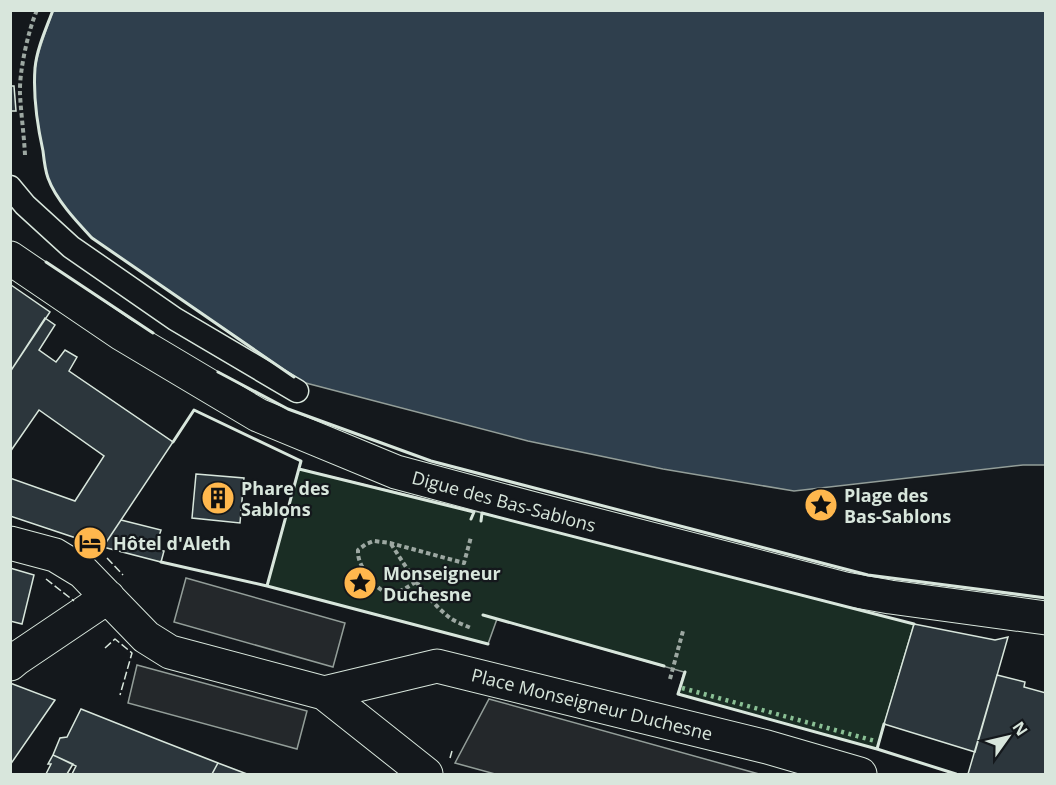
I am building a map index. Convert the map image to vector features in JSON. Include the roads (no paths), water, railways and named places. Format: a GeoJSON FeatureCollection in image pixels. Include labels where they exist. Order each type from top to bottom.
{"type":"FeatureCollection","features":[{"type":"Feature","properties":{"kind":"street","name":"Digue des Bas-Sablons"},"geometry":{"type":"LineString","coordinates":[[10,258],[122,334],[258,415],[396,472],[845,589],[1046,618]]}},
{"type":"Feature","properties":{"kind":"street","name":"Place Monseigneur Duchesne"},"geometry":{"type":"LineString","coordinates":[[10,543],[55,555],[83,572],[146,637],[170,652],[324,693],[426,774]]}},
{"type":"Feature","properties":{"kind":"street"},"geometry":{"type":"LineString","coordinates":[[10,664],[108,597]]}},
{"type":"Feature","properties":{"kind":"street","name":"Place Monseigneur Duchesne"},"geometry":{"type":"LineString","coordinates":[[324,693],[437,666],[767,747],[860,774]]}},
{"type":"Feature","properties":{"kind":"lane"},"geometry":{"type":"LineString","coordinates":[[10,187],[25,205],[71,247],[175,319],[297,392]]}},
{"type":"Feature","properties":{"kind":"water"},"geometry":{"type":"Polygon","coordinates":[[[53,11],[1045,11],[1045,465],[1023,465],[794,491],[663,469],[528,441],[302,382],[92,238],[61,202],[46,172],[35,95],[36,63],[53,11]]]}},
{"type":"Feature","properties":{"kind":"place","name":"Phare des Sablons"},"geometry":{"type":"Point","coordinates":[218,498]}},
{"type":"Feature","properties":{"kind":"place","name":"Plage des Bas-Sablons"},"geometry":{"type":"Point","coordinates":[821,505]}},
{"type":"Feature","properties":{"kind":"place","name":"Hôtel d'Aleth"},"geometry":{"type":"Point","coordinates":[90,543]}},
{"type":"Feature","properties":{"kind":"place","name":"Monseigneur Duchesne"},"geometry":{"type":"Point","coordinates":[360,583]}}]}
